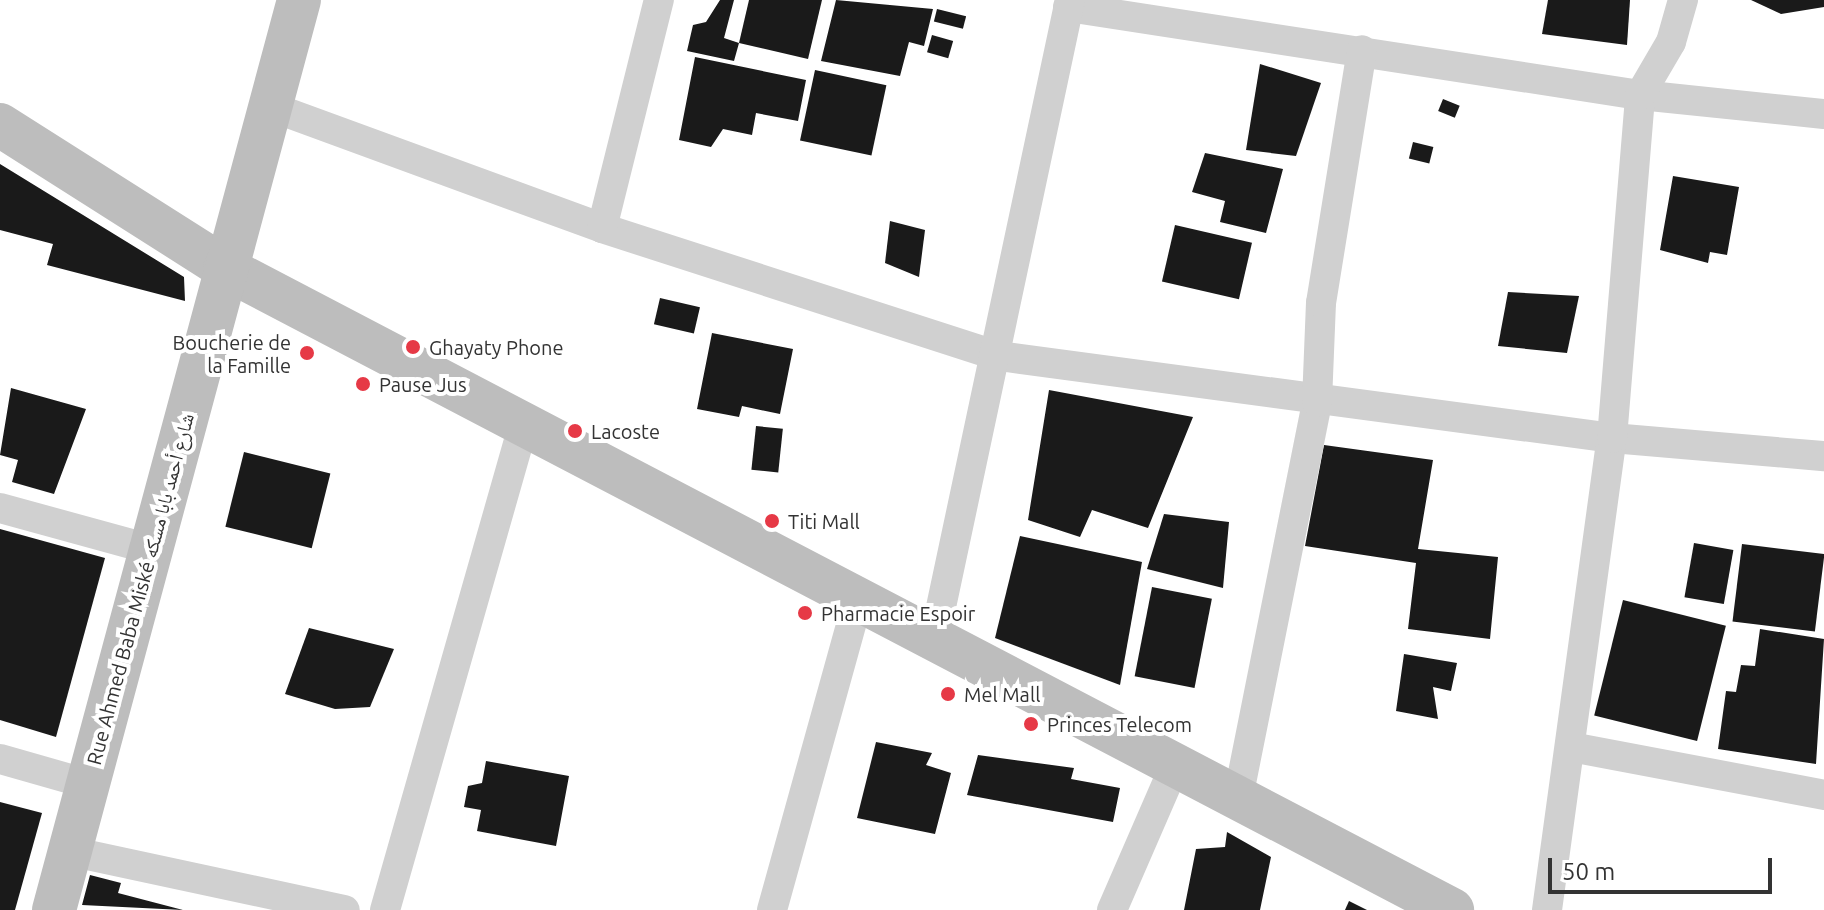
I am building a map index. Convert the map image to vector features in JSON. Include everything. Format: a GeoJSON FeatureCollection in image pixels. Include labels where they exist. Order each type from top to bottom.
{"type":"FeatureCollection","features":[{"type":"Feature","properties":{"kind":"street","name":"Rue Ahmed Baba Miské شارع أحمد بابا مسكه"},"geometry":{"type":"LineString","coordinates":[[54,910],[299,0]]}},
{"type":"Feature","properties":{"kind":"street"},"geometry":{"type":"LineString","coordinates":[[602,228],[659,0]]}},
{"type":"Feature","properties":{"kind":"street"},"geometry":{"type":"LineString","coordinates":[[1547,910],[1612,438],[1640,95],[1671,42],[1683,0]]}},
{"type":"Feature","properties":{"kind":"street"},"geometry":{"type":"LineString","coordinates":[[934,640],[999,356],[1069,4],[1640,95],[1824,114]]}},
{"type":"Feature","properties":{"kind":"street"},"geometry":{"type":"LineString","coordinates":[[1238,798],[1317,402],[1321,303],[1362,50]]}},
{"type":"Feature","properties":{"kind":"street"},"geometry":{"type":"LineString","coordinates":[[269,106],[602,228],[999,356],[1317,402],[1612,438],[1824,456]]}},
{"type":"Feature","properties":{"kind":"street"},"geometry":{"type":"LineString","coordinates":[[0,125],[225,268],[1452,910]]}},
{"type":"Feature","properties":{"kind":"street"},"geometry":{"type":"LineString","coordinates":[[385,910],[524,423]]}},
{"type":"Feature","properties":{"kind":"street"},"geometry":{"type":"LineString","coordinates":[[0,508],[150,549]]}},
{"type":"Feature","properties":{"kind":"street"},"geometry":{"type":"LineString","coordinates":[[772,910],[858,600]]}},
{"type":"Feature","properties":{"kind":"street"},"geometry":{"type":"LineString","coordinates":[[1571,747],[1824,795]]}},
{"type":"Feature","properties":{"kind":"street"},"geometry":{"type":"LineString","coordinates":[[0,759],[88,784]]}},
{"type":"Feature","properties":{"kind":"street"},"geometry":{"type":"LineString","coordinates":[[1112,910],[1175,765]]}},
{"type":"Feature","properties":{"kind":"street"},"geometry":{"type":"LineString","coordinates":[[69,851],[345,910]]}},
{"type":"Feature","properties":{"kind":"building"},"geometry":{"type":"Polygon","coordinates":[[[720,0],[734,0],[724,38],[739,43],[734,61],[687,51],[693,25],[706,22],[720,0]]]}},
{"type":"Feature","properties":{"kind":"building"},"geometry":{"type":"Polygon","coordinates":[[[749,0],[822,0],[808,59],[739,43],[749,0]]]}},
{"type":"Feature","properties":{"kind":"building"},"geometry":{"type":"Polygon","coordinates":[[[836,0],[933,9],[924,46],[909,42],[900,76],[821,61],[836,0]]]}},
{"type":"Feature","properties":{"kind":"building"},"geometry":{"type":"Polygon","coordinates":[[[1548,0],[1630,0],[1627,45],[1542,34],[1548,0]]]}},
{"type":"Feature","properties":{"kind":"building"},"geometry":{"type":"Polygon","coordinates":[[[1751,0],[1824,0],[1824,7],[1781,14],[1751,0]]]}},
{"type":"Feature","properties":{"kind":"building"},"geometry":{"type":"Polygon","coordinates":[[[937,9],[966,16],[963,29],[934,22],[937,9]]]}},
{"type":"Feature","properties":{"kind":"building"},"geometry":{"type":"Polygon","coordinates":[[[932,35],[953,41],[948,58],[927,52],[932,35]]]}},
{"type":"Feature","properties":{"kind":"building"},"geometry":{"type":"Polygon","coordinates":[[[695,57],[806,80],[798,121],[756,113],[752,135],[723,129],[711,147],[679,140],[695,57]]]}},
{"type":"Feature","properties":{"kind":"building"},"geometry":{"type":"Polygon","coordinates":[[[1260,64],[1321,83],[1296,156],[1246,150],[1260,64]]]}},
{"type":"Feature","properties":{"kind":"building"},"geometry":{"type":"Polygon","coordinates":[[[815,70],[886,85],[871,156],[800,140],[815,70]]]}},
{"type":"Feature","properties":{"kind":"building"},"geometry":{"type":"Polygon","coordinates":[[[1443,99],[1460,106],[1455,118],[1438,111],[1443,99]]]}},
{"type":"Feature","properties":{"kind":"building"},"geometry":{"type":"Polygon","coordinates":[[[1413,142],[1433,147],[1429,164],[1409,158],[1413,142]]]}},
{"type":"Feature","properties":{"kind":"building"},"geometry":{"type":"Polygon","coordinates":[[[1205,153],[1283,169],[1266,233],[1220,222],[1225,201],[1192,192],[1205,153]]]}},
{"type":"Feature","properties":{"kind":"building"},"geometry":{"type":"Polygon","coordinates":[[[0,164],[184,277],[185,301],[47,265],[53,244],[0,230],[0,164]]]}},
{"type":"Feature","properties":{"kind":"building"},"geometry":{"type":"Polygon","coordinates":[[[1673,176],[1739,187],[1727,255],[1710,252],[1708,263],[1660,250],[1673,176]]]}},
{"type":"Feature","properties":{"kind":"building"},"geometry":{"type":"Polygon","coordinates":[[[890,221],[925,230],[919,277],[885,263],[890,221]]]}},
{"type":"Feature","properties":{"kind":"building"},"geometry":{"type":"Polygon","coordinates":[[[1175,225],[1252,243],[1239,299],[1162,282],[1175,225]]]}},
{"type":"Feature","properties":{"kind":"building"},"geometry":{"type":"Polygon","coordinates":[[[1508,292],[1579,296],[1567,353],[1498,346],[1508,292]]]}},
{"type":"Feature","properties":{"kind":"building"},"geometry":{"type":"Polygon","coordinates":[[[660,298],[700,307],[694,334],[654,324],[660,298]]]}},
{"type":"Feature","properties":{"kind":"building"},"geometry":{"type":"Polygon","coordinates":[[[712,333],[793,349],[780,414],[742,406],[739,417],[697,409],[712,333]]]}},
{"type":"Feature","properties":{"kind":"building"},"geometry":{"type":"Polygon","coordinates":[[[11,388],[86,409],[54,494],[12,482],[18,460],[0,455],[11,388]]]}},
{"type":"Feature","properties":{"kind":"building"},"geometry":{"type":"Polygon","coordinates":[[[1049,390],[1193,417],[1148,528],[1092,510],[1080,537],[1028,520],[1049,390]]]}},
{"type":"Feature","properties":{"kind":"building"},"geometry":{"type":"Polygon","coordinates":[[[756,426],[783,429],[778,473],[751,470],[756,426]]]}},
{"type":"Feature","properties":{"kind":"building"},"geometry":{"type":"Polygon","coordinates":[[[1324,445],[1433,460],[1418,549],[1498,557],[1490,639],[1408,629],[1416,563],[1305,546],[1324,445]]]}},
{"type":"Feature","properties":{"kind":"building"},"geometry":{"type":"Polygon","coordinates":[[[244,452],[330,474],[312,548],[225,527],[244,452]]]}},
{"type":"Feature","properties":{"kind":"building"},"geometry":{"type":"Polygon","coordinates":[[[1164,514],[1229,522],[1223,588],[1147,569],[1164,514]]]}},
{"type":"Feature","properties":{"kind":"building"},"geometry":{"type":"Polygon","coordinates":[[[0,529],[105,558],[56,737],[0,720],[0,529]]]}},
{"type":"Feature","properties":{"kind":"building"},"geometry":{"type":"Polygon","coordinates":[[[1020,536],[1142,562],[1120,685],[995,638],[1020,536]]]}},
{"type":"Feature","properties":{"kind":"building"},"geometry":{"type":"Polygon","coordinates":[[[1694,543],[1733,550],[1724,604],[1684,597],[1694,543]]]}},
{"type":"Feature","properties":{"kind":"building"},"geometry":{"type":"Polygon","coordinates":[[[1742,544],[1824,554],[1815,632],[1732,621],[1742,544]]]}},
{"type":"Feature","properties":{"kind":"building"},"geometry":{"type":"Polygon","coordinates":[[[1152,587],[1212,599],[1195,688],[1135,676],[1152,587]]]}},
{"type":"Feature","properties":{"kind":"building"},"geometry":{"type":"Polygon","coordinates":[[[1623,600],[1726,626],[1697,741],[1594,715],[1623,600]]]}},
{"type":"Feature","properties":{"kind":"building"},"geometry":{"type":"Polygon","coordinates":[[[309,628],[394,649],[370,707],[335,709],[285,694],[309,628]]]}},
{"type":"Feature","properties":{"kind":"building"},"geometry":{"type":"Polygon","coordinates":[[[1760,629],[1824,639],[1816,764],[1718,749],[1726,691],[1736,692],[1741,665],[1755,666],[1760,629]]]}},
{"type":"Feature","properties":{"kind":"building"},"geometry":{"type":"Polygon","coordinates":[[[1404,654],[1457,663],[1451,691],[1433,687],[1438,719],[1396,711],[1404,654]]]}},
{"type":"Feature","properties":{"kind":"building"},"geometry":{"type":"Polygon","coordinates":[[[876,742],[932,753],[926,765],[951,773],[935,834],[857,818],[876,742]]]}},
{"type":"Feature","properties":{"kind":"building"},"geometry":{"type":"Polygon","coordinates":[[[978,755],[1074,768],[1071,779],[1120,788],[1113,822],[967,795],[978,755]]]}},
{"type":"Feature","properties":{"kind":"building"},"geometry":{"type":"Polygon","coordinates":[[[486,761],[569,776],[556,846],[477,831],[481,810],[464,807],[468,786],[482,783],[486,761]]]}},
{"type":"Feature","properties":{"kind":"building"},"geometry":{"type":"Polygon","coordinates":[[[0,802],[42,813],[15,910],[0,910],[0,802]]]}},
{"type":"Feature","properties":{"kind":"building"},"geometry":{"type":"Polygon","coordinates":[[[1227,832],[1271,857],[1260,910],[1184,910],[1196,849],[1225,847],[1227,832]]]}},
{"type":"Feature","properties":{"kind":"building"},"geometry":{"type":"Polygon","coordinates":[[[90,875],[121,883],[118,893],[183,910],[82,905],[90,875]]]}},
{"type":"Feature","properties":{"kind":"building"},"geometry":{"type":"Polygon","coordinates":[[[1349,901],[1367,910],[1345,910],[1349,901]]]}},
{"type":"Feature","properties":{"kind":"place","name":"Ghayaty Phone"},"geometry":{"type":"Point","coordinates":[413,347]}},
{"type":"Feature","properties":{"kind":"place","name":"Boucherie de la Famille"},"geometry":{"type":"Point","coordinates":[307,353]}},
{"type":"Feature","properties":{"kind":"place","name":"Pause Jus"},"geometry":{"type":"Point","coordinates":[363,384]}},
{"type":"Feature","properties":{"kind":"place","name":"Lacoste"},"geometry":{"type":"Point","coordinates":[575,431]}},
{"type":"Feature","properties":{"kind":"place","name":"Titi Mall"},"geometry":{"type":"Point","coordinates":[772,521]}},
{"type":"Feature","properties":{"kind":"place","name":"Pharmacie Espoir"},"geometry":{"type":"Point","coordinates":[805,613]}},
{"type":"Feature","properties":{"kind":"place","name":"Mel Mall"},"geometry":{"type":"Point","coordinates":[948,694]}},
{"type":"Feature","properties":{"kind":"place","name":"Princes Telecom"},"geometry":{"type":"Point","coordinates":[1031,724]}}]}
